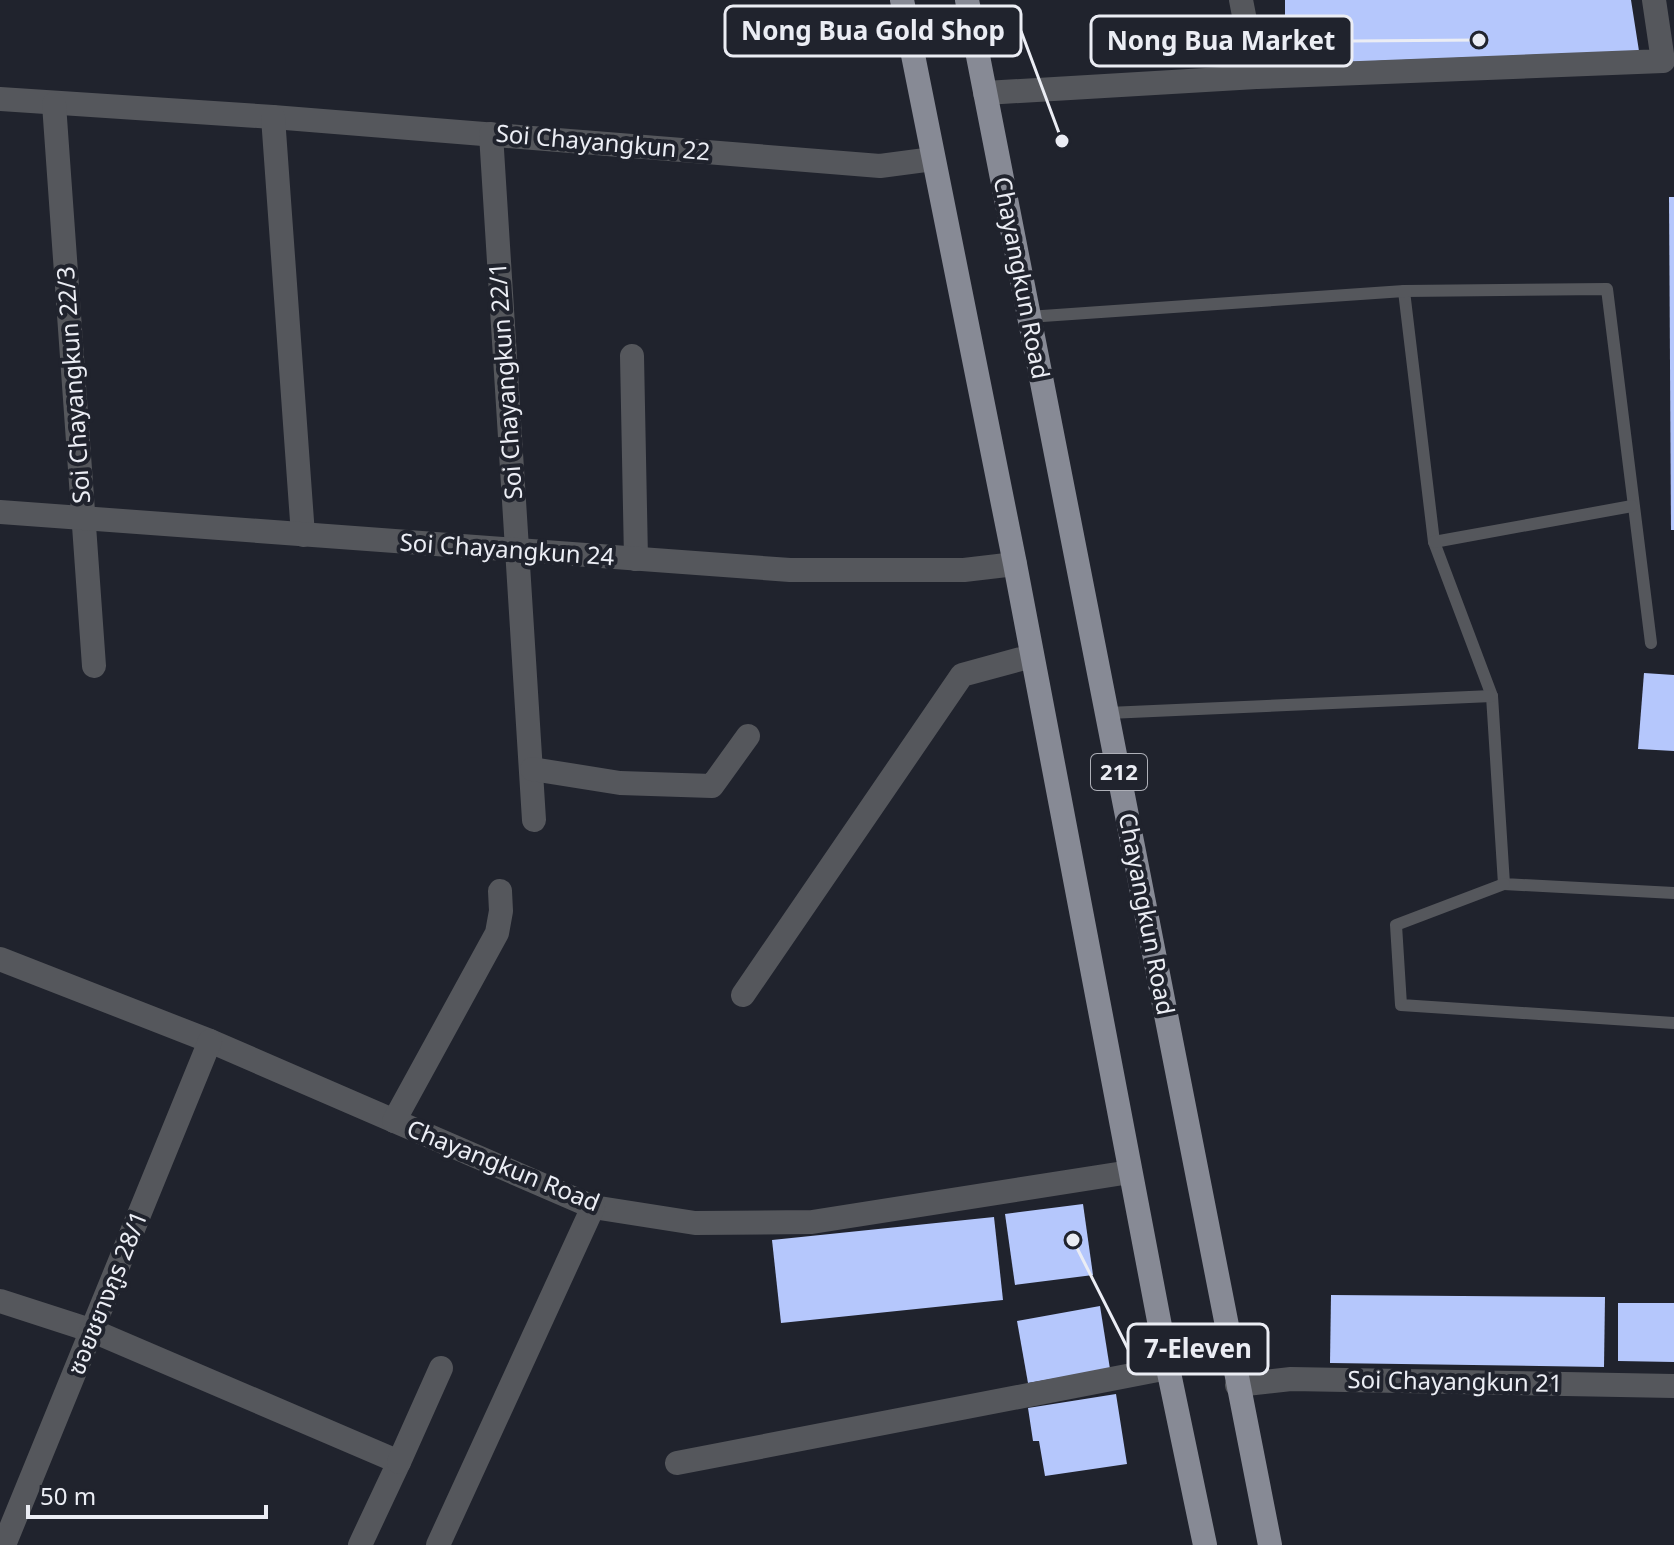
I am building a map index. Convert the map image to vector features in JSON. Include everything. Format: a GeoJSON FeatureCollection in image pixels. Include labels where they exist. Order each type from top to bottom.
{"type":"FeatureCollection","features":[{"type":"Feature","properties":{"kind":"main road","name":"212"},"geometry":{"type":"LineString","coordinates":[[902,0],[1205,1545]]}},
{"type":"Feature","properties":{"kind":"main road","name":"Chayangkun Road"},"geometry":{"type":"LineString","coordinates":[[967,0],[1270,1545]]}},
{"type":"Feature","properties":{"kind":"street"},"geometry":{"type":"LineString","coordinates":[[1241,0],[1256,77]]}},
{"type":"Feature","properties":{"kind":"street"},"geometry":{"type":"LineString","coordinates":[[985,93],[1256,77],[1663,61],[1654,0]]}},
{"type":"Feature","properties":{"kind":"street","name":"Soi Chayangkun 22"},"geometry":{"type":"LineString","coordinates":[[0,99],[273,117],[880,166],[933,159]]}},
{"type":"Feature","properties":{"kind":"street","name":"Soi Chayangkun 22/3"},"geometry":{"type":"LineString","coordinates":[[54,104],[94,666]]}},
{"type":"Feature","properties":{"kind":"street"},"geometry":{"type":"LineString","coordinates":[[273,117],[303,535]]}},
{"type":"Feature","properties":{"kind":"street","name":"Soi Chayangkun 22/1"},"geometry":{"type":"LineString","coordinates":[[491,134],[534,820]]}},
{"type":"Feature","properties":{"kind":"street"},"geometry":{"type":"LineString","coordinates":[[632,356],[636,559]]}},
{"type":"Feature","properties":{"kind":"street","name":"Soi Chayangkun 24"},"geometry":{"type":"LineString","coordinates":[[0,512],[790,570],[964,570],[1015,564]]}},
{"type":"Feature","properties":{"kind":"street"},"geometry":{"type":"LineString","coordinates":[[743,995],[962,675],[1032,656]]}},
{"type":"Feature","properties":{"kind":"street"},"geometry":{"type":"LineString","coordinates":[[532,769],[620,783],[712,786],[748,736]]}},
{"type":"Feature","properties":{"kind":"street"},"geometry":{"type":"LineString","coordinates":[[394,1121],[497,933],[501,911],[500,891]]}},
{"type":"Feature","properties":{"kind":"street","name":"Chayangkun Road"},"geometry":{"type":"LineString","coordinates":[[0,959],[210,1041],[593,1207],[695,1223],[812,1222],[1130,1172]]}},
{"type":"Feature","properties":{"kind":"street","name":"ซอยชยางกูร 28/1"},"geometry":{"type":"LineString","coordinates":[[4,1545],[210,1041]]}},
{"type":"Feature","properties":{"kind":"street"},"geometry":{"type":"LineString","coordinates":[[438,1545],[593,1207]]}},
{"type":"Feature","properties":{"kind":"street"},"geometry":{"type":"LineString","coordinates":[[0,1301],[93,1331],[399,1462]]}},
{"type":"Feature","properties":{"kind":"street"},"geometry":{"type":"LineString","coordinates":[[360,1545],[441,1368]]}},
{"type":"Feature","properties":{"kind":"street"},"geometry":{"type":"LineString","coordinates":[[677,1463],[1168,1368]]}},
{"type":"Feature","properties":{"kind":"street","name":"Soi Chayangkun 21"},"geometry":{"type":"LineString","coordinates":[[1237,1385],[1291,1379],[1674,1386]]}},
{"type":"Feature","properties":{"kind":"lane"},"geometry":{"type":"LineString","coordinates":[[1028,317],[1404,291],[1607,289],[1651,643]]}},
{"type":"Feature","properties":{"kind":"lane"},"geometry":{"type":"LineString","coordinates":[[1404,291],[1434,542],[1492,696],[1504,884]]}},
{"type":"Feature","properties":{"kind":"lane"},"geometry":{"type":"LineString","coordinates":[[1434,542],[1632,506]]}},
{"type":"Feature","properties":{"kind":"lane"},"geometry":{"type":"LineString","coordinates":[[1108,713],[1492,696]]}},
{"type":"Feature","properties":{"kind":"lane"},"geometry":{"type":"LineString","coordinates":[[1674,893],[1504,884],[1396,925],[1401,1005],[1674,1023]]}},
{"type":"Feature","properties":{"kind":"building"},"geometry":{"type":"Polygon","coordinates":[[[1285,0],[1631,0],[1639,51],[1323,63],[1321,30],[1285,30],[1285,0]]]}},
{"type":"Feature","properties":{"kind":"building"},"geometry":{"type":"Polygon","coordinates":[[[1669,197],[1674,197],[1674,530],[1671,530],[1669,197]]]}},
{"type":"Feature","properties":{"kind":"building"},"geometry":{"type":"Polygon","coordinates":[[[1644,673],[1674,675],[1674,751],[1638,749],[1644,673]]]}},
{"type":"Feature","properties":{"kind":"building"},"geometry":{"type":"Polygon","coordinates":[[[1083,1204],[1093,1275],[1015,1285],[1005,1214],[1083,1204]]]}},
{"type":"Feature","properties":{"kind":"building"},"geometry":{"type":"Polygon","coordinates":[[[994,1217],[1003,1300],[781,1323],[772,1240],[994,1217]]]}},
{"type":"Feature","properties":{"kind":"building"},"geometry":{"type":"Polygon","coordinates":[[[1331,1295],[1605,1297],[1604,1367],[1330,1363],[1331,1295]]]}},
{"type":"Feature","properties":{"kind":"building"},"geometry":{"type":"Polygon","coordinates":[[[1618,1303],[1674,1303],[1674,1362],[1618,1361],[1618,1303]]]}},
{"type":"Feature","properties":{"kind":"building"},"geometry":{"type":"Polygon","coordinates":[[[1100,1306],[1110,1369],[1028,1383],[1017,1321],[1100,1306]]]}},
{"type":"Feature","properties":{"kind":"building"},"geometry":{"type":"Polygon","coordinates":[[[1116,1394],[1127,1464],[1045,1476],[1039,1441],[1033,1441],[1028,1408],[1116,1394]]]}},
{"type":"Feature","properties":{"kind":"place","name":"Nong Bua Market"},"geometry":{"type":"Point","coordinates":[1479,40]}},
{"type":"Feature","properties":{"kind":"place","name":"Nong Bua Gold Shop"},"geometry":{"type":"Point","coordinates":[1062,141]}},
{"type":"Feature","properties":{"kind":"place","name":"7-Eleven"},"geometry":{"type":"Point","coordinates":[1073,1240]}}]}
